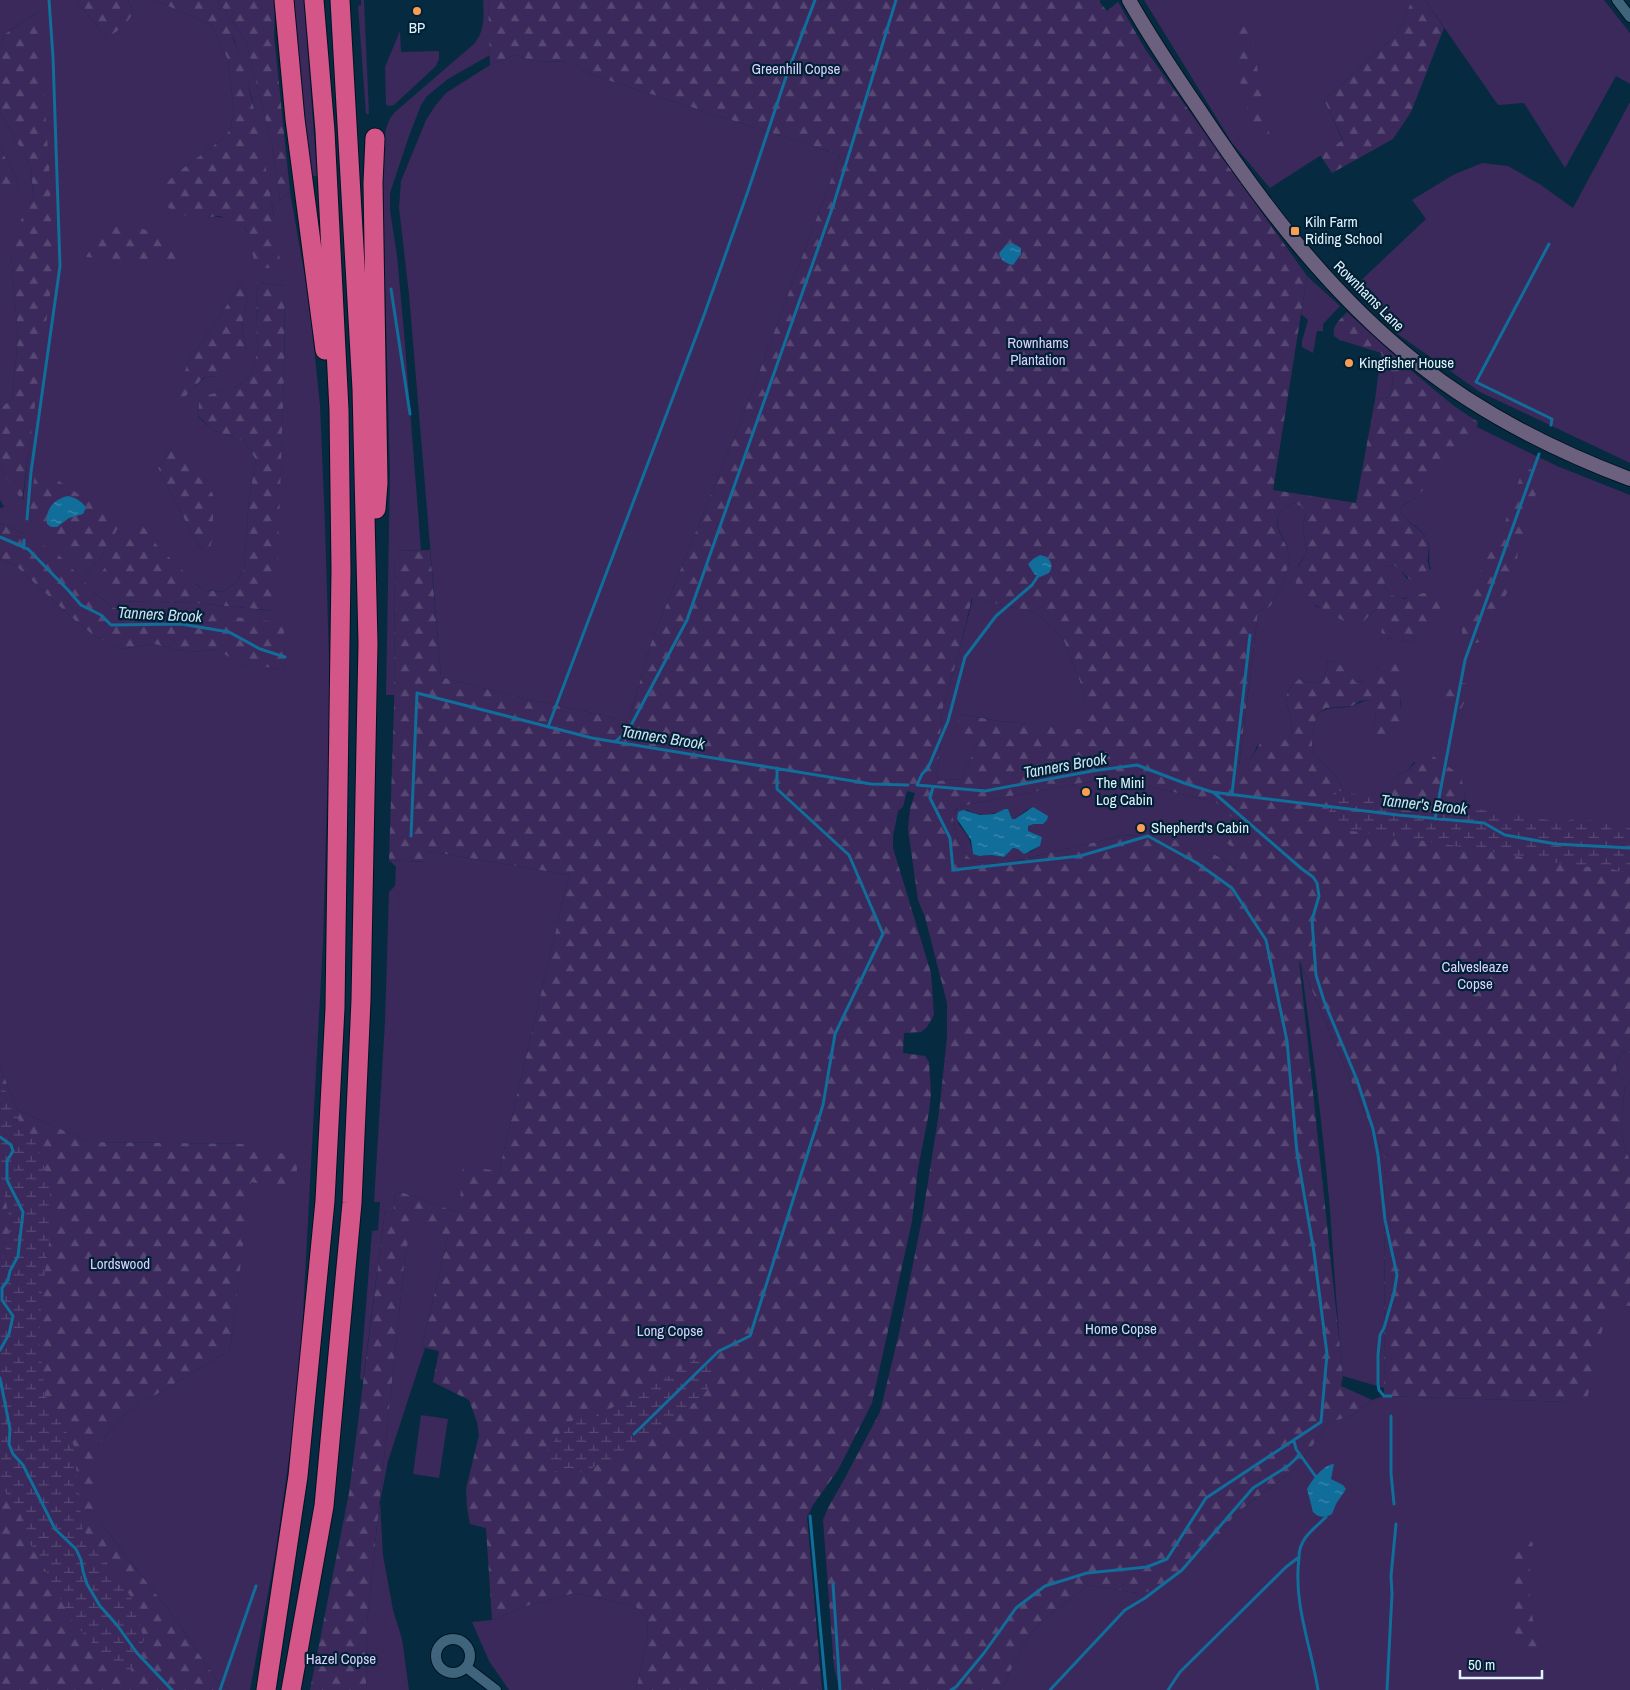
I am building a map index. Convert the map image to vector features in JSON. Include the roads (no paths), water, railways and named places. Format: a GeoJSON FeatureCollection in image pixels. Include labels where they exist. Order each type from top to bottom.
{"type":"FeatureCollection","features":[{"type":"Feature","properties":{"kind":"highway"},"geometry":{"type":"LineString","coordinates":[[284,0],[295,119],[325,354],[339,410]]}},
{"type":"Feature","properties":{"kind":"highway"},"geometry":{"type":"LineString","coordinates":[[266,1690],[298,1476],[325,1201],[335,1008],[342,570],[339,410],[325,131],[314,0]]}},
{"type":"Feature","properties":{"kind":"highway"},"geometry":{"type":"LineString","coordinates":[[340,0],[362,389],[368,643]]}},
{"type":"Feature","properties":{"kind":"highway"},"geometry":{"type":"LineString","coordinates":[[291,1690],[324,1506],[352,1203],[361,1000],[368,643],[378,483],[373,183],[374,138]]}},
{"type":"Feature","properties":{"kind":"street","name":"Rownhams Lane"},"geometry":{"type":"LineString","coordinates":[[1129,0],[1158,49],[1241,173],[1282,226],[1327,279],[1379,332],[1437,378],[1498,418],[1560,449],[1630,479]]}},
{"type":"Feature","properties":{"kind":"street"},"geometry":{"type":"LineString","coordinates":[[1616,0],[1630,17]]}},
{"type":"Feature","properties":{"kind":"street"},"geometry":{"type":"LineString","coordinates":[[466,1668],[496,1690]]}},
{"type":"Feature","properties":{"kind":"water"},"geometry":{"type":"Polygon","coordinates":[[[1012,243],[1021,248],[1021,254],[1013,265],[1004,261],[999,253],[1006,245],[1012,243]]]}},
{"type":"Feature","properties":{"kind":"water"},"geometry":{"type":"Polygon","coordinates":[[[68,496],[78,500],[86,508],[83,514],[69,518],[57,527],[51,527],[47,524],[49,509],[55,502],[68,496]]]}},
{"type":"Feature","properties":{"kind":"water"},"geometry":{"type":"Polygon","coordinates":[[[1040,555],[1047,557],[1051,567],[1049,573],[1040,577],[1034,574],[1028,564],[1040,555]]]}},
{"type":"Feature","properties":{"kind":"water"},"geometry":{"type":"Polygon","coordinates":[[[1033,807],[1048,816],[1043,824],[1028,826],[1028,831],[1042,837],[1040,846],[1024,854],[1018,849],[1013,848],[1004,857],[973,854],[971,840],[957,819],[958,812],[963,810],[980,815],[994,814],[1008,809],[1012,819],[1015,819],[1033,807]]]}},
{"type":"Feature","properties":{"kind":"water"},"geometry":{"type":"Polygon","coordinates":[[[1334,1464],[1331,1479],[1343,1485],[1346,1489],[1332,1514],[1324,1517],[1313,1512],[1307,1489],[1322,1470],[1334,1464]]]}},
{"type":"Feature","properties":{"kind":"waterway"},"geometry":{"type":"LineString","coordinates":[[27,519],[31,472],[60,266],[53,57],[49,0]]}},
{"type":"Feature","properties":{"kind":"waterway"},"geometry":{"type":"LineString","coordinates":[[548,727],[703,318],[787,74],[815,0]]}},
{"type":"Feature","properties":{"kind":"waterway"},"geometry":{"type":"LineString","coordinates":[[615,742],[629,729],[687,620],[834,203],[896,0]]}},
{"type":"Feature","properties":{"kind":"waterway"},"geometry":{"type":"LineString","coordinates":[[1549,244],[1476,382],[1552,419],[1551,425]]}},
{"type":"Feature","properties":{"kind":"waterway"},"geometry":{"type":"LineString","coordinates":[[391,289],[410,414]]}},
{"type":"Feature","properties":{"kind":"waterway","name":"Tanner's Brook"},"geometry":{"type":"LineString","coordinates":[[1435,819],[1465,660],[1539,454]]}},
{"type":"Feature","properties":{"kind":"waterway","name":"Tanners Brook"},"geometry":{"type":"LineString","coordinates":[[0,537],[28,549],[81,605],[101,615],[111,625],[181,624],[229,632],[260,649],[285,657]]}},
{"type":"Feature","properties":{"kind":"waterway","name":"Tanners Brook"},"geometry":{"type":"LineString","coordinates":[[24,540],[24,548]]}},
{"type":"Feature","properties":{"kind":"waterway","name":"Tanners Brook"},"geometry":{"type":"LineString","coordinates":[[1038,576],[1032,585],[996,616],[965,657],[948,721],[928,768],[922,774],[917,785],[985,791],[1092,771],[1137,765],[1212,792],[1398,815],[1484,823],[1505,835],[1556,844],[1630,848]]}},
{"type":"Feature","properties":{"kind":"waterway"},"geometry":{"type":"LineString","coordinates":[[1232,794],[1250,635]]}},
{"type":"Feature","properties":{"kind":"waterway","name":"Tanners Brook"},"geometry":{"type":"LineString","coordinates":[[411,836],[417,693],[592,738],[871,784],[908,785]]}},
{"type":"Feature","properties":{"kind":"waterway"},"geometry":{"type":"LineString","coordinates":[[634,1434],[719,1351],[750,1336],[823,1105],[835,1034],[883,934],[849,855],[777,789],[777,768]]}},
{"type":"Feature","properties":{"kind":"waterway"},"geometry":{"type":"LineString","coordinates":[[933,787],[930,798],[950,838],[953,870],[1080,856],[1148,836],[1197,863],[1232,888],[1266,940],[1287,1041],[1297,1153],[1314,1252],[1327,1354],[1321,1422],[1206,1498],[1167,1559],[1147,1567],[1087,1573],[1045,1586],[1016,1608],[984,1653],[956,1687],[951,1690]]}},
{"type":"Feature","properties":{"kind":"waterway"},"geometry":{"type":"LineString","coordinates":[[1213,792],[1313,877],[1317,883],[1319,896],[1312,920],[1316,975],[1324,1001],[1357,1080],[1373,1129],[1378,1155],[1385,1220],[1397,1275],[1394,1293],[1384,1328],[1380,1335],[1378,1355],[1379,1390],[1384,1396],[1391,1396]]}},
{"type":"Feature","properties":{"kind":"waterway"},"geometry":{"type":"LineString","coordinates":[[0,1137],[11,1145],[13,1151],[7,1161],[7,1180],[23,1212],[18,1256],[10,1271],[8,1280],[2,1288],[2,1300],[13,1316],[9,1334],[0,1350]]}},
{"type":"Feature","properties":{"kind":"waterway"},"geometry":{"type":"LineString","coordinates":[[0,1378],[10,1429],[9,1444],[13,1454],[23,1465],[55,1529],[76,1549],[87,1584],[100,1606],[117,1625],[137,1653],[172,1690]]}},
{"type":"Feature","properties":{"kind":"waterway"},"geometry":{"type":"LineString","coordinates":[[1391,1416],[1391,1473],[1394,1504]]}},
{"type":"Feature","properties":{"kind":"waterway"},"geometry":{"type":"LineString","coordinates":[[1294,1441],[1296,1449],[1316,1477]]}},
{"type":"Feature","properties":{"kind":"waterway"},"geometry":{"type":"LineString","coordinates":[[1050,1690],[1125,1610],[1145,1598],[1182,1570],[1253,1488],[1288,1466],[1300,1455]]}},
{"type":"Feature","properties":{"kind":"waterway"},"geometry":{"type":"LineString","coordinates":[[810,1516],[826,1690]]}},
{"type":"Feature","properties":{"kind":"waterway"},"geometry":{"type":"LineString","coordinates":[[1168,1690],[1180,1672],[1286,1567],[1299,1557],[1304,1539],[1326,1517]]}},
{"type":"Feature","properties":{"kind":"waterway"},"geometry":{"type":"LineString","coordinates":[[1387,1690],[1392,1594],[1391,1576],[1396,1524]]}},
{"type":"Feature","properties":{"kind":"waterway"},"geometry":{"type":"LineString","coordinates":[[1299,1558],[1298,1591],[1318,1690]]}},
{"type":"Feature","properties":{"kind":"waterway"},"geometry":{"type":"LineString","coordinates":[[833,1584],[840,1690]]}},
{"type":"Feature","properties":{"kind":"waterway"},"geometry":{"type":"LineString","coordinates":[[220,1690],[256,1586]]}},
{"type":"Feature","properties":{"kind":"place","name":"BP"},"geometry":{"type":"Point","coordinates":[417,11]}},
{"type":"Feature","properties":{"kind":"place","name":"Kiln Farm Riding School"},"geometry":{"type":"Point","coordinates":[1295,231]}},
{"type":"Feature","properties":{"kind":"place","name":"Kingfisher House"},"geometry":{"type":"Point","coordinates":[1349,363]}},
{"type":"Feature","properties":{"kind":"place","name":"The Mini Log Cabin"},"geometry":{"type":"Point","coordinates":[1086,792]}},
{"type":"Feature","properties":{"kind":"place","name":"Shepherd's Cabin"},"geometry":{"type":"Point","coordinates":[1141,828]}},
{"type":"Feature","properties":{"kind":"park label","name":"Greenhill Copse"},"geometry":{"type":"Point","coordinates":[796,69]}},
{"type":"Feature","properties":{"kind":"park label","name":"Rownhams Plantation"},"geometry":{"type":"Point","coordinates":[1038,352]}},
{"type":"Feature","properties":{"kind":"park label","name":"Calvesleaze Copse"},"geometry":{"type":"Point","coordinates":[1475,976]}},
{"type":"Feature","properties":{"kind":"park label","name":"Lordswood"},"geometry":{"type":"Point","coordinates":[120,1264]}},
{"type":"Feature","properties":{"kind":"park label","name":"Home Copse"},"geometry":{"type":"Point","coordinates":[1121,1329]}},
{"type":"Feature","properties":{"kind":"park label","name":"Long Copse"},"geometry":{"type":"Point","coordinates":[670,1331]}},
{"type":"Feature","properties":{"kind":"park label","name":"Hazel Copse"},"geometry":{"type":"Point","coordinates":[341,1659]}}]}
